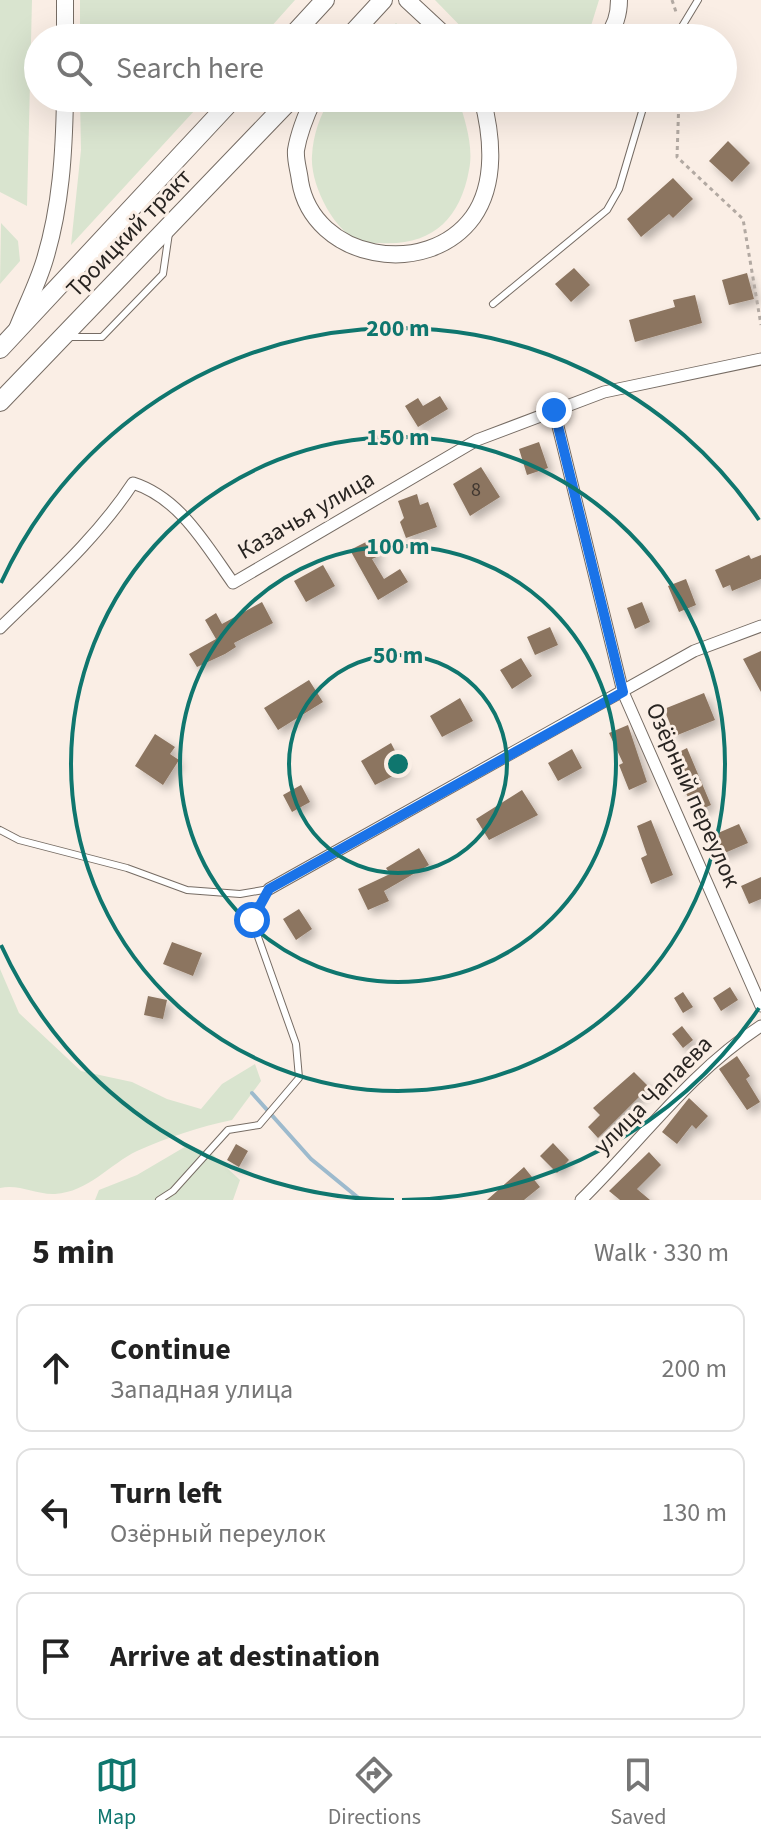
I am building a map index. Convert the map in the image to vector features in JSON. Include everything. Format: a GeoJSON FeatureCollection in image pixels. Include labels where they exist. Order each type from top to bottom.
{"type":"FeatureCollection","features":[{"type":"Feature","properties":{"kind":"main road"},"geometry":{"type":"LineString","coordinates":[[65,0],[65,24]]}},
{"type":"Feature","properties":{"kind":"main road"},"geometry":{"type":"LineString","coordinates":[[303,24],[325,0]]}},
{"type":"Feature","properties":{"kind":"main road"},"geometry":{"type":"LineString","coordinates":[[361,24],[383,0]]}},
{"type":"Feature","properties":{"kind":"main road"},"geometry":{"type":"LineString","coordinates":[[407,0],[433,24]]}},
{"type":"Feature","properties":{"kind":"main road"},"geometry":{"type":"LineString","coordinates":[[614,24],[619,0]]}},
{"type":"Feature","properties":{"kind":"main road"},"geometry":{"type":"LineString","coordinates":[[16,332],[45,262],[58,208],[65,112]]}},
{"type":"Feature","properties":{"kind":"main road","name":"Троицкий тракт"},"geometry":{"type":"LineString","coordinates":[[0,349],[221,112]]}},
{"type":"Feature","properties":{"kind":"main road","name":"Троицкий тракт"},"geometry":{"type":"LineString","coordinates":[[0,402],[278,112]]}},
{"type":"Feature","properties":{"kind":"main road"},"geometry":{"type":"LineString","coordinates":[[308,112],[296,153],[303,194],[319,222],[344,243],[368,253],[390,255],[435,247],[458,234],[474,215],[486,187],[491,154],[486,112]]}},
{"type":"Feature","properties":{"kind":"street","name":"Казачья улица"},"geometry":{"type":"LineString","coordinates":[[0,628],[91,539],[133,483],[152,489],[179,511],[233,583],[477,440],[604,392],[761,359]]}},
{"type":"Feature","properties":{"kind":"street","name":"Озёрный переулок"},"geometry":{"type":"LineString","coordinates":[[554,410],[623,692],[761,1006]]}},
{"type":"Feature","properties":{"kind":"street"},"geometry":{"type":"LineString","coordinates":[[269,889],[694,651],[761,626]]}},
{"type":"Feature","properties":{"kind":"street","name":"улица Чапаева"},"geometry":{"type":"LineString","coordinates":[[585,1199],[712,1063],[761,1026]]}},
{"type":"Feature","properties":{"kind":"lane"},"geometry":{"type":"LineString","coordinates":[[683,24],[698,0]]}},
{"type":"Feature","properties":{"kind":"lane"},"geometry":{"type":"LineString","coordinates":[[493,304],[607,210],[619,189],[642,112]]}},
{"type":"Feature","properties":{"kind":"lane"},"geometry":{"type":"LineString","coordinates":[[62,337],[102,337],[163,274],[170,224]]}},
{"type":"Feature","properties":{"kind":"lane"},"geometry":{"type":"LineString","coordinates":[[0,830],[19,840],[127,868],[187,890],[240,894],[269,889]]}},
{"type":"Feature","properties":{"kind":"lane"},"geometry":{"type":"LineString","coordinates":[[159,1200],[173,1191],[228,1130],[259,1125],[299,1078],[296,1044],[252,920],[269,889]]}},
{"type":"Feature","properties":{"kind":"path"},"geometry":{"type":"LineString","coordinates":[[679,112],[677,157],[743,219],[761,325]]}},
{"type":"Feature","properties":{"kind":"green space"},"geometry":{"type":"Polygon","coordinates":[[[0,0],[32,0],[31,24],[24,24],[24,112],[29,112],[27,206],[0,192],[0,0]]]}},
{"type":"Feature","properties":{"kind":"green space"},"geometry":{"type":"Polygon","coordinates":[[[80,0],[295,0],[274,24],[80,24],[80,0]]]}},
{"type":"Feature","properties":{"kind":"green space"},"geometry":{"type":"Polygon","coordinates":[[[435,0],[599,0],[592,24],[458,24],[435,0]]]}},
{"type":"Feature","properties":{"kind":"green space"},"geometry":{"type":"Polygon","coordinates":[[[80,112],[193,112],[71,245],[81,150],[80,112]]]}},
{"type":"Feature","properties":{"kind":"green space"},"geometry":{"type":"Polygon","coordinates":[[[323,112],[462,112],[468,134],[470,161],[465,188],[450,216],[440,226],[415,240],[374,243],[352,237],[333,218],[315,180],[313,148],[323,112]]]}},
{"type":"Feature","properties":{"kind":"green space"},"geometry":{"type":"Polygon","coordinates":[[[1,223],[18,241],[20,261],[0,284],[1,223]]]}},
{"type":"Feature","properties":{"kind":"green space"},"geometry":{"type":"Polygon","coordinates":[[[0,969],[19,1013],[81,1071],[132,1082],[167,1099],[201,1109],[222,1084],[255,1064],[261,1081],[232,1120],[184,1133],[137,1151],[78,1188],[55,1194],[14,1187],[0,1188],[0,969]]]}},
{"type":"Feature","properties":{"kind":"green space"},"geometry":{"type":"Polygon","coordinates":[[[188,1145],[212,1154],[240,1180],[233,1200],[95,1200],[99,1190],[137,1175],[188,1145]]]}},
{"type":"Feature","properties":{"kind":"building"},"geometry":{"type":"Polygon","coordinates":[[[728,141],[750,163],[732,182],[709,161],[728,141]]]}},
{"type":"Feature","properties":{"kind":"building"},"geometry":{"type":"Polygon","coordinates":[[[673,178],[693,199],[673,218],[669,214],[641,237],[627,219],[673,178]]]}},
{"type":"Feature","properties":{"kind":"building"},"geometry":{"type":"Polygon","coordinates":[[[574,268],[590,285],[571,302],[555,284],[574,268]]]}},
{"type":"Feature","properties":{"kind":"building"},"geometry":{"type":"Polygon","coordinates":[[[747,273],[754,299],[729,305],[722,280],[747,273]]]}},
{"type":"Feature","properties":{"kind":"building"},"geometry":{"type":"Polygon","coordinates":[[[695,295],[702,323],[635,342],[629,320],[675,307],[673,300],[695,295]]]}},
{"type":"Feature","properties":{"kind":"building"},"geometry":{"type":"Polygon","coordinates":[[[440,396],[448,409],[418,427],[405,406],[418,398],[423,406],[440,396]]]}},
{"type":"Feature","properties":{"kind":"building"},"geometry":{"type":"Polygon","coordinates":[[[539,442],[548,468],[527,475],[519,449],[539,442]]]}},
{"type":"Feature","properties":{"kind":"building"},"geometry":{"type":"Polygon","coordinates":[[[481,467],[500,497],[470,516],[453,484],[481,467]]]}},
{"type":"Feature","properties":{"kind":"building"},"geometry":{"type":"Polygon","coordinates":[[[417,494],[420,505],[428,502],[437,527],[406,538],[400,522],[404,518],[398,501],[417,494]]]}},
{"type":"Feature","properties":{"kind":"building"},"geometry":{"type":"Polygon","coordinates":[[[370,540],[379,556],[372,559],[384,579],[400,569],[408,582],[378,600],[350,550],[370,540]]]}},
{"type":"Feature","properties":{"kind":"building"},"geometry":{"type":"Polygon","coordinates":[[[749,555],[751,559],[761,555],[761,579],[732,591],[730,585],[723,588],[715,570],[749,555]]]}},
{"type":"Feature","properties":{"kind":"building"},"geometry":{"type":"Polygon","coordinates":[[[323,565],[335,586],[306,602],[294,581],[323,565]]]}},
{"type":"Feature","properties":{"kind":"building"},"geometry":{"type":"Polygon","coordinates":[[[686,579],[696,605],[679,612],[668,586],[686,579]]]}},
{"type":"Feature","properties":{"kind":"building"},"geometry":{"type":"Polygon","coordinates":[[[262,602],[273,623],[234,643],[236,647],[225,654],[197,667],[189,654],[216,639],[205,620],[216,613],[222,624],[262,602]]]}},
{"type":"Feature","properties":{"kind":"building"},"geometry":{"type":"Polygon","coordinates":[[[642,602],[650,622],[635,629],[627,608],[642,602]]]}},
{"type":"Feature","properties":{"kind":"building"},"geometry":{"type":"Polygon","coordinates":[[[550,627],[558,645],[535,655],[527,637],[550,627]]]}},
{"type":"Feature","properties":{"kind":"building"},"geometry":{"type":"Polygon","coordinates":[[[761,651],[761,692],[743,659],[761,651]]]}},
{"type":"Feature","properties":{"kind":"building"},"geometry":{"type":"Polygon","coordinates":[[[521,658],[532,676],[512,689],[500,670],[521,658]]]}},
{"type":"Feature","properties":{"kind":"building"},"geometry":{"type":"Polygon","coordinates":[[[309,680],[323,702],[278,730],[264,708],[309,680]]]}},
{"type":"Feature","properties":{"kind":"building"},"geometry":{"type":"Polygon","coordinates":[[[704,693],[715,720],[675,736],[664,709],[704,693]]]}},
{"type":"Feature","properties":{"kind":"building"},"geometry":{"type":"Polygon","coordinates":[[[460,698],[473,721],[442,737],[430,716],[460,698]]]}},
{"type":"Feature","properties":{"kind":"building"},"geometry":{"type":"Polygon","coordinates":[[[628,725],[647,782],[629,790],[619,765],[623,763],[609,733],[628,725]]]}},
{"type":"Feature","properties":{"kind":"building"},"geometry":{"type":"Polygon","coordinates":[[[155,734],[175,747],[170,754],[179,760],[163,785],[135,766],[155,734]]]}},
{"type":"Feature","properties":{"kind":"building"},"geometry":{"type":"Polygon","coordinates":[[[391,743],[405,770],[375,785],[361,761],[391,743]]]}},
{"type":"Feature","properties":{"kind":"building"},"geometry":{"type":"Polygon","coordinates":[[[687,748],[711,805],[695,812],[669,757],[687,748]]]}},
{"type":"Feature","properties":{"kind":"building"},"geometry":{"type":"Polygon","coordinates":[[[572,749],[582,768],[558,781],[548,763],[572,749]]]}},
{"type":"Feature","properties":{"kind":"building"},"geometry":{"type":"Polygon","coordinates":[[[301,785],[310,802],[292,812],[283,795],[301,785]]]}},
{"type":"Feature","properties":{"kind":"building"},"geometry":{"type":"Polygon","coordinates":[[[522,790],[538,815],[489,840],[476,819],[522,790]]]}},
{"type":"Feature","properties":{"kind":"building"},"geometry":{"type":"Polygon","coordinates":[[[651,820],[673,875],[651,884],[641,858],[647,855],[637,826],[651,820]]]}},
{"type":"Feature","properties":{"kind":"building"},"geometry":{"type":"Polygon","coordinates":[[[739,824],[748,843],[720,855],[711,836],[739,824]]]}},
{"type":"Feature","properties":{"kind":"building"},"geometry":{"type":"Polygon","coordinates":[[[419,848],[429,865],[384,891],[389,901],[368,910],[358,889],[390,874],[386,868],[419,848]]]}},
{"type":"Feature","properties":{"kind":"building"},"geometry":{"type":"Polygon","coordinates":[[[761,877],[761,899],[749,904],[741,886],[761,877]]]}},
{"type":"Feature","properties":{"kind":"building"},"geometry":{"type":"Polygon","coordinates":[[[299,909],[312,929],[296,940],[283,919],[299,909]]]}},
{"type":"Feature","properties":{"kind":"building"},"geometry":{"type":"Polygon","coordinates":[[[172,942],[202,953],[193,976],[163,964],[172,942]]]}},
{"type":"Feature","properties":{"kind":"building"},"geometry":{"type":"Polygon","coordinates":[[[730,987],[738,1000],[721,1011],[713,998],[730,987]]]}},
{"type":"Feature","properties":{"kind":"building"},"geometry":{"type":"Polygon","coordinates":[[[683,992],[693,1007],[683,1013],[674,998],[683,992]]]}},
{"type":"Feature","properties":{"kind":"building"},"geometry":{"type":"Polygon","coordinates":[[[148,996],[167,1000],[163,1019],[144,1015],[148,996]]]}},
{"type":"Feature","properties":{"kind":"building"},"geometry":{"type":"Polygon","coordinates":[[[682,1026],[693,1040],[683,1048],[672,1034],[682,1026]]]}},
{"type":"Feature","properties":{"kind":"building"},"geometry":{"type":"Polygon","coordinates":[[[737,1056],[750,1076],[746,1079],[760,1102],[747,1110],[719,1069],[737,1056]]]}},
{"type":"Feature","properties":{"kind":"building"},"geometry":{"type":"Polygon","coordinates":[[[634,1072],[649,1087],[598,1138],[588,1127],[600,1115],[593,1108],[634,1072]]]}},
{"type":"Feature","properties":{"kind":"building"},"geometry":{"type":"Polygon","coordinates":[[[689,1098],[708,1116],[696,1129],[692,1125],[677,1144],[662,1132],[689,1098]]]}},
{"type":"Feature","properties":{"kind":"building"},"geometry":{"type":"Polygon","coordinates":[[[553,1143],[569,1160],[557,1173],[540,1156],[553,1143]]]}},
{"type":"Feature","properties":{"kind":"building"},"geometry":{"type":"Polygon","coordinates":[[[236,1144],[248,1151],[239,1167],[227,1160],[236,1144]]]}},
{"type":"Feature","properties":{"kind":"building"},"geometry":{"type":"Polygon","coordinates":[[[649,1152],[661,1165],[637,1189],[650,1200],[620,1200],[609,1191],[649,1152]]]}},
{"type":"Feature","properties":{"kind":"building"},"geometry":{"type":"Polygon","coordinates":[[[524,1167],[540,1187],[524,1200],[487,1200],[524,1167]]]}},
{"type":"Feature","properties":{"kind":"waterway"},"geometry":{"type":"LineString","coordinates":[[252,1093],[311,1159],[361,1200]]}},
{"type":"Feature","properties":{"kind":"route"},"geometry":{"type":"LineString","coordinates":[[252,920],[269,889],[623,692],[554,410]]}}]}
